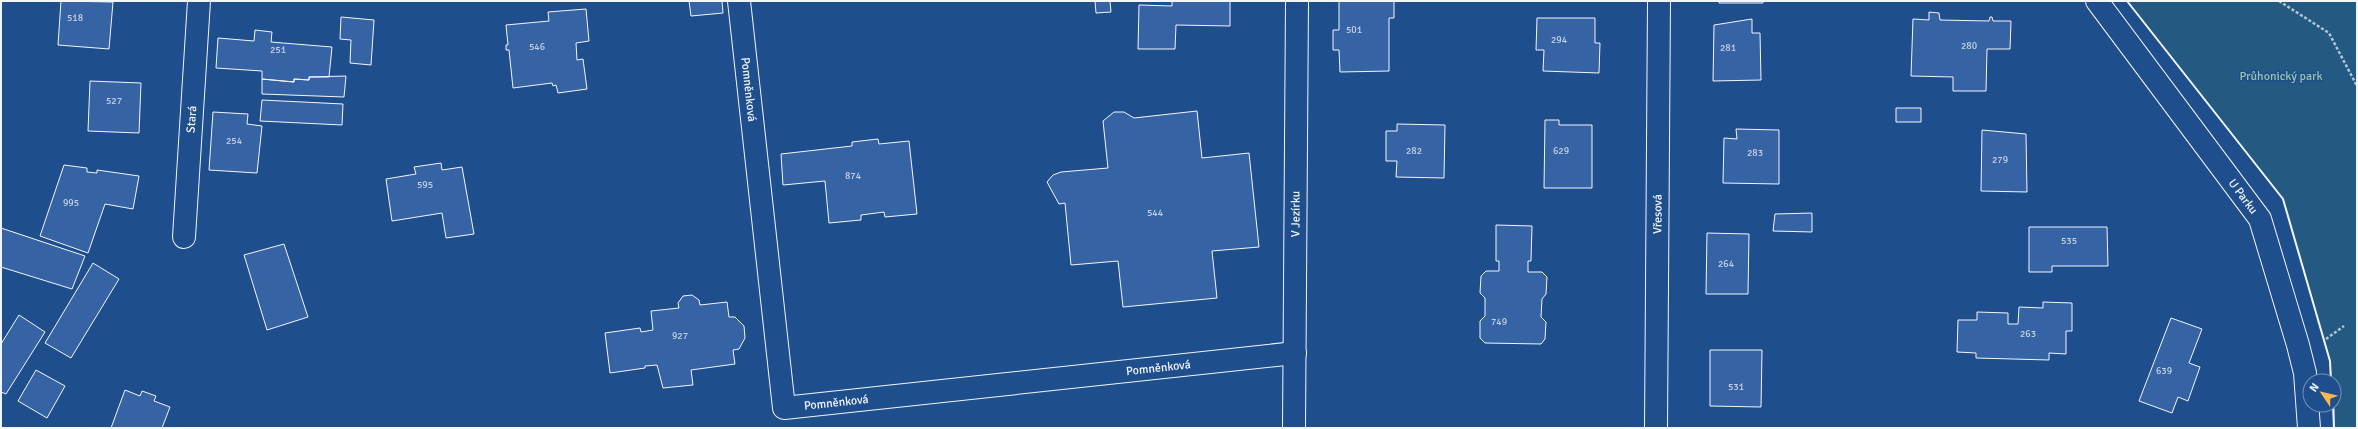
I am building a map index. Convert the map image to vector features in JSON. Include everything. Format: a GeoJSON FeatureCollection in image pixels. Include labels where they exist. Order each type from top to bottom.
{"type":"FeatureCollection","features":[{"type":"Feature","properties":{"kind":"street","name":"Stará"},"geometry":{"type":"LineString","coordinates":[[184,237],[199,1]]}},
{"type":"Feature","properties":{"kind":"street","name":"Pomněnková"},"geometry":{"type":"LineString","coordinates":[[739,1],[784,408],[1295,353]]}},
{"type":"Feature","properties":{"kind":"street","name":"V Jezírku"},"geometry":{"type":"LineString","coordinates":[[1294,428],[1298,1]]}},
{"type":"Feature","properties":{"kind":"street","name":"Vřesová"},"geometry":{"type":"LineString","coordinates":[[1656,428],[1659,1]]}},
{"type":"Feature","properties":{"kind":"street","name":"U Parku"},"geometry":{"type":"LineString","coordinates":[[2097,1],[2260,219],[2300,352],[2304,373],[2309,428]]}},
{"type":"Feature","properties":{"kind":"path"},"geometry":{"type":"LineString","coordinates":[[2279,1],[2329,33],[2357,86]]}},
{"type":"Feature","properties":{"kind":"green space","name":"Průhonický park"},"geometry":{"type":"Polygon","coordinates":[[[2127,1],[2357,1],[2357,428],[2334,428],[2334,413],[2342,413],[2342,373],[2331,373],[2330,361],[2283,199],[2127,1]]]}},
{"type":"Feature","properties":{"kind":"building"},"geometry":{"type":"Polygon","coordinates":[[[61,1],[113,2],[109,49],[58,45],[61,1]]]}},
{"type":"Feature","properties":{"kind":"building"},"geometry":{"type":"Polygon","coordinates":[[[689,1],[722,1],[723,13],[691,16],[689,1]]]}},
{"type":"Feature","properties":{"kind":"building"},"geometry":{"type":"Polygon","coordinates":[[[1095,1],[1110,1],[1111,12],[1096,13],[1095,1]]]}},
{"type":"Feature","properties":{"kind":"building"},"geometry":{"type":"Polygon","coordinates":[[[1172,1],[1230,1],[1230,26],[1176,25],[1175,49],[1138,49],[1139,5],[1172,6],[1172,1]]]}},
{"type":"Feature","properties":{"kind":"building"},"geometry":{"type":"Polygon","coordinates":[[[1339,1],[1394,1],[1394,18],[1389,18],[1389,71],[1340,72],[1339,50],[1333,50],[1333,30],[1339,30],[1339,1]]]}},
{"type":"Feature","properties":{"kind":"building"},"geometry":{"type":"Polygon","coordinates":[[[1719,1],[1763,1],[1763,3],[1719,3],[1719,1]]]}},
{"type":"Feature","properties":{"kind":"building"},"geometry":{"type":"Polygon","coordinates":[[[586,9],[589,41],[576,43],[577,60],[583,59],[587,89],[558,93],[556,85],[553,86],[552,83],[513,88],[509,50],[506,50],[506,45],[508,45],[506,25],[549,21],[548,12],[586,9]]]}},
{"type":"Feature","properties":{"kind":"building"},"geometry":{"type":"Polygon","coordinates":[[[1929,12],[1939,13],[1940,20],[1989,21],[1990,17],[1992,17],[1993,21],[2011,21],[2010,49],[1987,49],[1986,91],[1953,91],[1953,77],[1911,76],[1913,19],[1929,20],[1929,12]]]}},
{"type":"Feature","properties":{"kind":"building"},"geometry":{"type":"Polygon","coordinates":[[[341,17],[374,20],[371,65],[350,63],[351,40],[340,39],[341,17]]]}},
{"type":"Feature","properties":{"kind":"building"},"geometry":{"type":"Polygon","coordinates":[[[1537,18],[1595,18],[1595,43],[1600,43],[1599,73],[1543,71],[1544,50],[1536,50],[1537,18]]]}},
{"type":"Feature","properties":{"kind":"building"},"geometry":{"type":"Polygon","coordinates":[[[1752,19],[1752,33],[1760,33],[1761,80],[1713,81],[1714,25],[1752,19]]]}},
{"type":"Feature","properties":{"kind":"building"},"geometry":{"type":"Polygon","coordinates":[[[255,30],[272,32],[271,42],[332,47],[329,77],[309,77],[309,80],[294,79],[294,82],[262,79],[262,71],[216,68],[218,38],[254,41],[255,30]]]}},
{"type":"Feature","properties":{"kind":"building"},"geometry":{"type":"Polygon","coordinates":[[[346,76],[344,97],[262,94],[262,79],[294,82],[294,79],[309,80],[309,77],[346,76]]]}},
{"type":"Feature","properties":{"kind":"building"},"geometry":{"type":"Polygon","coordinates":[[[90,81],[141,83],[139,133],[88,131],[90,81]]]}},
{"type":"Feature","properties":{"kind":"building"},"geometry":{"type":"Polygon","coordinates":[[[262,100],[343,104],[342,125],[260,121],[262,100]]]}},
{"type":"Feature","properties":{"kind":"building"},"geometry":{"type":"Polygon","coordinates":[[[1896,108],[1921,108],[1921,122],[1896,122],[1896,108]]]}},
{"type":"Feature","properties":{"kind":"building"},"geometry":{"type":"Polygon","coordinates":[[[1197,111],[1202,158],[1249,153],[1259,247],[1212,251],[1217,298],[1123,307],[1118,261],[1071,265],[1065,203],[1059,204],[1047,182],[1053,175],[1061,172],[1108,168],[1103,121],[1114,112],[1124,112],[1134,118],[1197,111]]]}},
{"type":"Feature","properties":{"kind":"building"},"geometry":{"type":"Polygon","coordinates":[[[213,112],[248,114],[247,124],[262,126],[257,173],[209,170],[213,112]]]}},
{"type":"Feature","properties":{"kind":"building"},"geometry":{"type":"Polygon","coordinates":[[[1545,120],[1559,120],[1559,125],[1592,125],[1592,188],[1544,188],[1545,120]]]}},
{"type":"Feature","properties":{"kind":"building"},"geometry":{"type":"Polygon","coordinates":[[[1397,124],[1445,125],[1444,178],[1396,177],[1397,161],[1386,161],[1386,131],[1397,131],[1397,124]]]}},
{"type":"Feature","properties":{"kind":"building"},"geometry":{"type":"Polygon","coordinates":[[[1736,129],[1779,130],[1779,184],[1723,183],[1724,138],[1737,139],[1736,129]]]}},
{"type":"Feature","properties":{"kind":"building"},"geometry":{"type":"Polygon","coordinates":[[[1982,130],[2026,134],[2027,192],[1981,191],[1982,130]]]}},
{"type":"Feature","properties":{"kind":"building"},"geometry":{"type":"Polygon","coordinates":[[[878,139],[879,144],[909,141],[917,214],[885,217],[884,212],[861,215],[861,220],[829,223],[825,181],[783,185],[781,154],[852,146],[852,142],[878,139]]]}},
{"type":"Feature","properties":{"kind":"building"},"geometry":{"type":"Polygon","coordinates":[[[441,163],[442,170],[462,167],[474,234],[446,238],[442,213],[392,221],[386,179],[416,174],[414,167],[441,163]]]}},
{"type":"Feature","properties":{"kind":"building"},"geometry":{"type":"Polygon","coordinates":[[[64,165],[87,168],[87,172],[97,173],[97,170],[139,176],[133,209],[105,204],[88,253],[40,236],[64,165]]]}},
{"type":"Feature","properties":{"kind":"building"},"geometry":{"type":"Polygon","coordinates":[[[1812,213],[1812,232],[1773,231],[1775,214],[1812,213]]]}},
{"type":"Feature","properties":{"kind":"building"},"geometry":{"type":"Polygon","coordinates":[[[1496,225],[1532,226],[1531,261],[1528,261],[1528,272],[1542,272],[1547,277],[1546,294],[1542,299],[1541,317],[1546,322],[1545,339],[1541,344],[1485,343],[1480,338],[1480,321],[1485,316],[1485,298],[1480,293],[1481,276],[1486,271],[1499,271],[1499,261],[1496,261],[1496,225]]]}},
{"type":"Feature","properties":{"kind":"building"},"geometry":{"type":"Polygon","coordinates":[[[2029,227],[2107,227],[2108,266],[2052,266],[2052,272],[2029,272],[2029,227]]]}},
{"type":"Feature","properties":{"kind":"building"},"geometry":{"type":"Polygon","coordinates":[[[1,228],[85,256],[72,289],[1,267],[1,228]]]}},
{"type":"Feature","properties":{"kind":"building"},"geometry":{"type":"Polygon","coordinates":[[[1707,233],[1749,234],[1748,294],[1706,294],[1707,233]]]}},
{"type":"Feature","properties":{"kind":"building"},"geometry":{"type":"Polygon","coordinates":[[[284,244],[308,317],[267,330],[244,255],[284,244]]]}},
{"type":"Feature","properties":{"kind":"building"},"geometry":{"type":"Polygon","coordinates":[[[93,263],[119,279],[71,358],[45,343],[93,263]]]}},
{"type":"Feature","properties":{"kind":"building"},"geometry":{"type":"Polygon","coordinates":[[[692,295],[699,300],[700,305],[727,302],[729,317],[735,317],[744,326],[745,338],[739,349],[733,350],[735,364],[691,370],[693,385],[663,388],[657,365],[610,373],[605,333],[640,328],[641,332],[653,330],[651,311],[679,308],[678,303],[683,296],[692,295]]]}},
{"type":"Feature","properties":{"kind":"building"},"geometry":{"type":"Polygon","coordinates":[[[2043,302],[2072,303],[2072,331],[2066,331],[2066,354],[2049,353],[2049,360],[1976,358],[1976,353],[1957,352],[1958,320],[1977,320],[1977,312],[2008,313],[2008,324],[2018,324],[2019,307],[2043,308],[2043,302]]]}},
{"type":"Feature","properties":{"kind":"building"},"geometry":{"type":"Polygon","coordinates":[[[19,315],[45,332],[6,394],[1,392],[1,344],[19,315]]]}},
{"type":"Feature","properties":{"kind":"building"},"geometry":{"type":"Polygon","coordinates":[[[2171,318],[2202,329],[2189,363],[2200,367],[2188,401],[2178,397],[2172,413],[2139,401],[2171,318]]]}},
{"type":"Feature","properties":{"kind":"building"},"geometry":{"type":"Polygon","coordinates":[[[1710,350],[1762,350],[1761,407],[1710,406],[1710,350]]]}},
{"type":"Feature","properties":{"kind":"building"},"geometry":{"type":"Polygon","coordinates":[[[36,370],[65,386],[47,418],[18,401],[36,370]]]}},
{"type":"Feature","properties":{"kind":"building"},"geometry":{"type":"Polygon","coordinates":[[[125,390],[140,396],[142,391],[156,396],[154,401],[170,407],[162,428],[111,428],[125,390]]]}},
{"type":"Feature","properties":{"kind":"wall"},"geometry":{"type":"LineString","coordinates":[[2127,1],[2283,199],[2330,361],[2331,373]]}},
{"type":"Feature","properties":{"kind":"wall"},"geometry":{"type":"LineString","coordinates":[[2333,413],[2334,428]]}}]}
